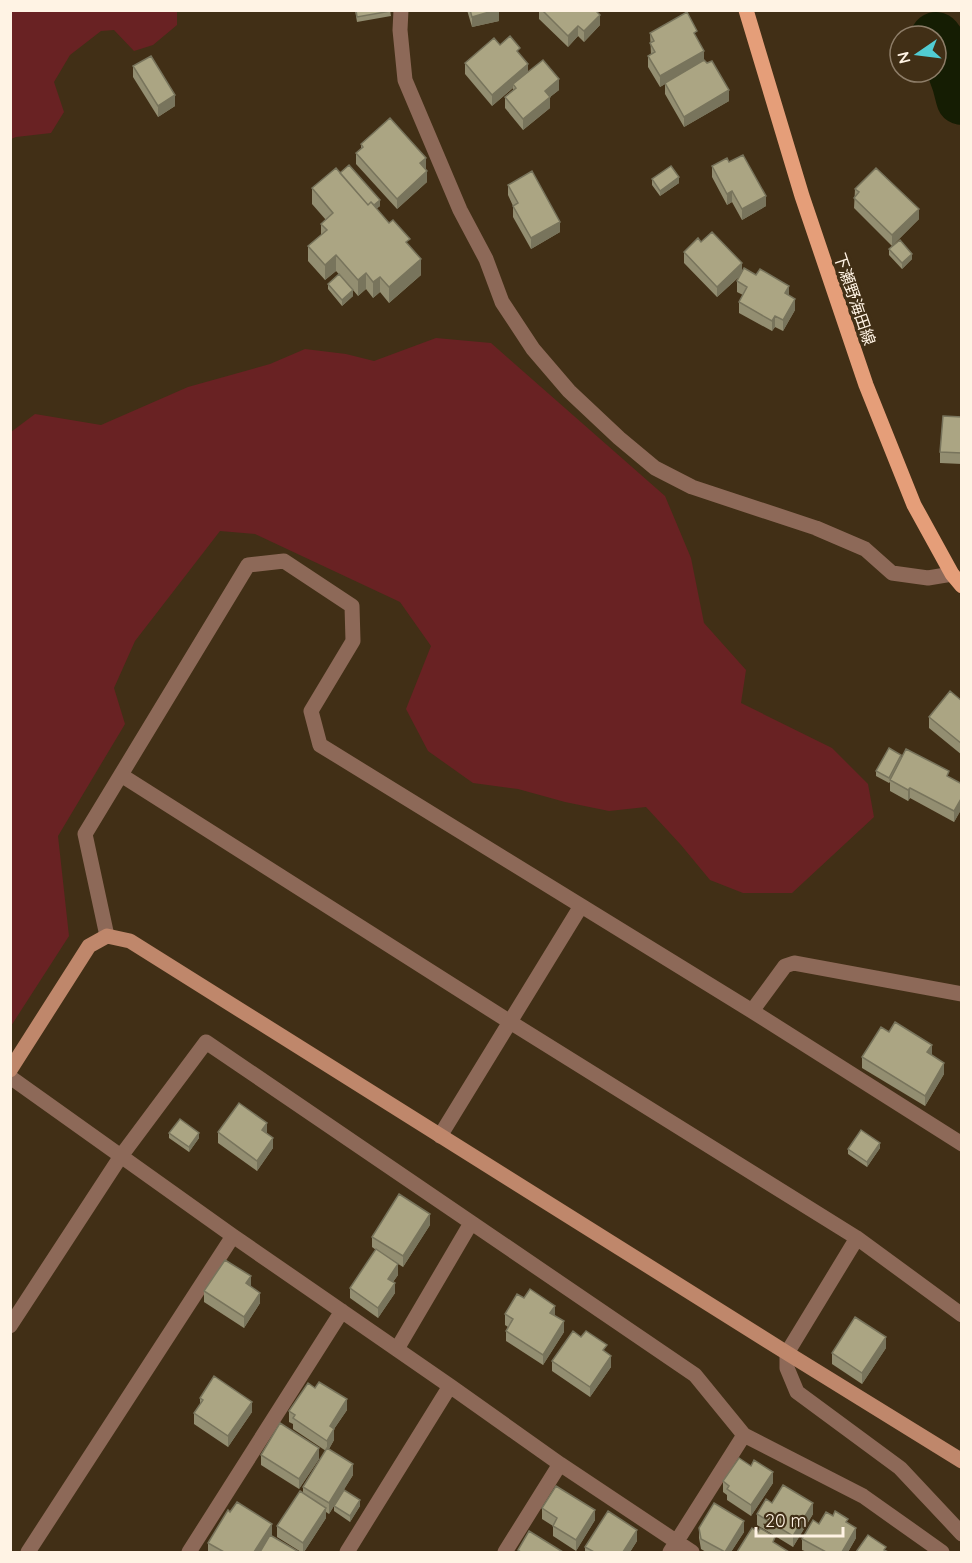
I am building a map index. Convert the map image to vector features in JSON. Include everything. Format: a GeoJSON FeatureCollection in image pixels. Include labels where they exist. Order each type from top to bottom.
{"type":"FeatureCollection","features":[{"type":"Feature","properties":{"kind":"main road","name":"下瀬野海田線"},"geometry":{"type":"LineString","coordinates":[[746,10],[802,196],[866,385],[914,505],[957,580]]}},
{"type":"Feature","properties":{"kind":"street"},"geometry":{"type":"LineString","coordinates":[[401,10],[400,30],[405,80],[460,210],[486,259],[502,302],[533,349],[569,391],[655,468],[692,487],[816,528],[866,549],[892,573],[957,580]]}},
{"type":"Feature","properties":{"kind":"street"},"geometry":{"type":"LineString","coordinates":[[107,936],[85,834],[248,565],[284,561],[352,606],[353,641],[311,711],[320,745],[752,1011],[962,1144]]}},
{"type":"Feature","properties":{"kind":"street"},"geometry":{"type":"LineString","coordinates":[[121,775],[857,1239],[961,1314]]}},
{"type":"Feature","properties":{"kind":"street"},"geometry":{"type":"LineString","coordinates":[[440,1136],[581,906]]}},
{"type":"Feature","properties":{"kind":"street"},"geometry":{"type":"LineString","coordinates":[[692,1552],[673,1547],[450,1386],[233,1236],[121,1156],[11,1069],[89,946],[107,936],[130,941],[962,1461]]}},
{"type":"Feature","properties":{"kind":"street"},"geometry":{"type":"LineString","coordinates":[[752,1011],[785,966],[794,963],[962,994]]}},
{"type":"Feature","properties":{"kind":"street"},"geometry":{"type":"LineString","coordinates":[[10,1326],[121,1156],[206,1042],[695,1376],[744,1435],[863,1496],[942,1552]]}},
{"type":"Feature","properties":{"kind":"street"},"geometry":{"type":"LineString","coordinates":[[397,1349],[471,1223]]}},
{"type":"Feature","properties":{"kind":"street"},"geometry":{"type":"LineString","coordinates":[[28,1552],[233,1236]]}},
{"type":"Feature","properties":{"kind":"street"},"geometry":{"type":"LineString","coordinates":[[857,1239],[787,1353],[787,1368],[797,1392],[900,1468],[962,1534]]}},
{"type":"Feature","properties":{"kind":"street"},"geometry":{"type":"LineString","coordinates":[[189,1552],[342,1311]]}},
{"type":"Feature","properties":{"kind":"street"},"geometry":{"type":"LineString","coordinates":[[347,1552],[450,1386]]}},
{"type":"Feature","properties":{"kind":"street"},"geometry":{"type":"LineString","coordinates":[[673,1547],[744,1435]]}},
{"type":"Feature","properties":{"kind":"street"},"geometry":{"type":"LineString","coordinates":[[505,1552],[560,1464]]}},
{"type":"Feature","properties":{"kind":"shaded area"},"geometry":{"type":"Polygon","coordinates":[[[10,11],[177,11],[177,25],[153,45],[134,51],[114,30],[101,31],[70,55],[54,82],[64,112],[51,133],[11,139],[10,11]]]}},
{"type":"Feature","properties":{"kind":"shaded area"},"geometry":{"type":"Polygon","coordinates":[[[436,338],[491,343],[665,496],[691,558],[704,623],[746,670],[741,703],[832,748],[868,784],[874,817],[792,893],[743,893],[710,880],[646,807],[609,811],[518,789],[473,783],[428,751],[406,709],[431,646],[400,602],[255,534],[220,531],[135,641],[114,688],[125,724],[58,836],[69,936],[11,1026],[11,432],[35,414],[101,425],[188,387],[270,364],[305,349],[346,354],[374,361],[436,338]]]}},
{"type":"Feature","properties":{"kind":"building"},"geometry":{"type":"Polygon","coordinates":[[[356,10],[390,10],[391,11],[357,17],[356,10]]]}},
{"type":"Feature","properties":{"kind":"building"},"geometry":{"type":"Polygon","coordinates":[[[470,10],[496,10],[472,17],[470,10]]]}},
{"type":"Feature","properties":{"kind":"building"},"geometry":{"type":"Polygon","coordinates":[[[542,10],[595,10],[600,15],[584,31],[578,26],[568,36],[542,10]]]}},
{"type":"Feature","properties":{"kind":"building"},"geometry":{"type":"Polygon","coordinates":[[[687,12],[697,31],[694,33],[704,51],[660,76],[648,56],[655,52],[650,43],[654,41],[650,33],[687,12]]]}},
{"type":"Feature","properties":{"kind":"building"},"geometry":{"type":"Polygon","coordinates":[[[510,36],[520,48],[517,51],[528,64],[492,95],[465,63],[494,38],[500,45],[510,36]]]}},
{"type":"Feature","properties":{"kind":"building"},"geometry":{"type":"Polygon","coordinates":[[[151,56],[175,95],[158,106],[133,66],[151,56]]]}},
{"type":"Feature","properties":{"kind":"building"},"geometry":{"type":"Polygon","coordinates":[[[543,60],[559,79],[545,91],[550,97],[523,119],[505,97],[516,88],[513,84],[543,60]]]}},
{"type":"Feature","properties":{"kind":"building"},"geometry":{"type":"Polygon","coordinates":[[[704,60],[707,63],[712,61],[729,90],[684,117],[665,83],[704,60]]]}},
{"type":"Feature","properties":{"kind":"building"},"geometry":{"type":"Polygon","coordinates":[[[390,118],[426,158],[420,163],[427,171],[397,199],[356,153],[363,147],[361,144],[390,118]]]}},
{"type":"Feature","properties":{"kind":"building"},"geometry":{"type":"Polygon","coordinates":[[[743,155],[766,196],[742,209],[732,191],[727,194],[712,166],[727,158],[729,162],[743,155]]]}},
{"type":"Feature","properties":{"kind":"building"},"geometry":{"type":"Polygon","coordinates":[[[349,165],[380,200],[374,205],[371,202],[368,205],[340,173],[349,165]]]}},
{"type":"Feature","properties":{"kind":"building"},"geometry":{"type":"Polygon","coordinates":[[[671,166],[679,177],[660,191],[652,179],[671,166]]]}},
{"type":"Feature","properties":{"kind":"building"},"geometry":{"type":"Polygon","coordinates":[[[336,168],[368,205],[371,202],[389,223],[393,220],[410,239],[406,242],[421,259],[389,287],[380,277],[373,282],[366,273],[358,280],[336,255],[325,265],[308,246],[327,230],[321,224],[333,213],[312,188],[336,168]]]}},
{"type":"Feature","properties":{"kind":"building"},"geometry":{"type":"Polygon","coordinates":[[[876,168],[919,209],[892,235],[854,198],[859,192],[855,189],[876,168]]]}},
{"type":"Feature","properties":{"kind":"building"},"geometry":{"type":"Polygon","coordinates":[[[532,171],[560,222],[531,238],[513,206],[518,203],[508,185],[532,171]]]}},
{"type":"Feature","properties":{"kind":"building"},"geometry":{"type":"Polygon","coordinates":[[[712,232],[742,263],[717,287],[684,252],[698,238],[701,242],[712,232]]]}},
{"type":"Feature","properties":{"kind":"building"},"geometry":{"type":"Polygon","coordinates":[[[900,240],[912,254],[902,263],[889,249],[900,240]]]}},
{"type":"Feature","properties":{"kind":"building"},"geometry":{"type":"Polygon","coordinates":[[[744,268],[756,275],[760,269],[789,286],[785,293],[795,299],[783,320],[775,316],[772,321],[739,302],[747,287],[737,281],[744,268]]]}},
{"type":"Feature","properties":{"kind":"building"},"geometry":{"type":"Polygon","coordinates":[[[339,274],[353,290],[342,300],[328,284],[339,274]]]}},
{"type":"Feature","properties":{"kind":"building"},"geometry":{"type":"Polygon","coordinates":[[[943,416],[962,417],[962,453],[940,452],[943,416]]]}},
{"type":"Feature","properties":{"kind":"building"},"geometry":{"type":"Polygon","coordinates":[[[950,691],[962,701],[962,744],[929,717],[950,691]]]}},
{"type":"Feature","properties":{"kind":"building"},"geometry":{"type":"Polygon","coordinates":[[[889,748],[901,755],[889,778],[876,771],[889,748]]]}},
{"type":"Feature","properties":{"kind":"building"},"geometry":{"type":"Polygon","coordinates":[[[906,749],[949,771],[947,776],[962,784],[962,797],[954,811],[890,780],[906,749]]]}},
{"type":"Feature","properties":{"kind":"building"},"geometry":{"type":"Polygon","coordinates":[[[895,1022],[932,1045],[927,1052],[944,1063],[925,1096],[862,1057],[881,1027],[889,1032],[895,1022]]]}},
{"type":"Feature","properties":{"kind":"building"},"geometry":{"type":"Polygon","coordinates":[[[239,1103],[267,1123],[262,1130],[273,1138],[257,1161],[218,1132],[239,1103]]]}},
{"type":"Feature","properties":{"kind":"building"},"geometry":{"type":"Polygon","coordinates":[[[180,1119],[199,1133],[189,1147],[169,1133],[180,1119]]]}},
{"type":"Feature","properties":{"kind":"building"},"geometry":{"type":"Polygon","coordinates":[[[861,1130],[880,1143],[867,1162],[848,1149],[861,1130]]]}},
{"type":"Feature","properties":{"kind":"building"},"geometry":{"type":"Polygon","coordinates":[[[399,1194],[430,1214],[403,1256],[372,1237],[399,1194]]]}},
{"type":"Feature","properties":{"kind":"building"},"geometry":{"type":"Polygon","coordinates":[[[376,1249],[398,1264],[388,1279],[395,1283],[378,1308],[350,1288],[376,1249]]]}},
{"type":"Feature","properties":{"kind":"building"},"geometry":{"type":"Polygon","coordinates":[[[225,1260],[251,1276],[246,1283],[260,1293],[244,1317],[204,1291],[225,1260]]]}},
{"type":"Feature","properties":{"kind":"building"},"geometry":{"type":"Polygon","coordinates":[[[530,1289],[555,1306],[550,1313],[564,1321],[543,1355],[506,1331],[513,1319],[505,1314],[517,1294],[524,1298],[530,1289]]]}},
{"type":"Feature","properties":{"kind":"building"},"geometry":{"type":"Polygon","coordinates":[[[855,1317],[886,1337],[862,1373],[832,1353],[855,1317]]]}},
{"type":"Feature","properties":{"kind":"building"},"geometry":{"type":"Polygon","coordinates":[[[573,1331],[581,1337],[586,1331],[607,1345],[603,1350],[611,1356],[590,1387],[552,1361],[573,1331]]]}},
{"type":"Feature","properties":{"kind":"building"},"geometry":{"type":"Polygon","coordinates":[[[214,1376],[252,1402],[228,1436],[194,1413],[203,1400],[200,1398],[214,1376]]]}},
{"type":"Feature","properties":{"kind":"building"},"geometry":{"type":"Polygon","coordinates":[[[319,1382],[347,1399],[330,1426],[334,1429],[327,1441],[293,1418],[295,1415],[289,1411],[308,1383],[315,1388],[319,1382]]]}},
{"type":"Feature","properties":{"kind":"building"},"geometry":{"type":"Polygon","coordinates":[[[280,1423],[319,1448],[299,1479],[261,1455],[280,1423]]]}},
{"type":"Feature","properties":{"kind":"building"},"geometry":{"type":"Polygon","coordinates":[[[327,1448],[353,1464],[329,1503],[303,1487],[327,1448]]]}},
{"type":"Feature","properties":{"kind":"building"},"geometry":{"type":"Polygon","coordinates":[[[739,1458],[751,1466],[754,1460],[773,1472],[751,1505],[727,1489],[729,1486],[723,1481],[739,1458]]]}},
{"type":"Feature","properties":{"kind":"building"},"geometry":{"type":"Polygon","coordinates":[[[783,1485],[813,1503],[793,1536],[757,1514],[766,1499],[772,1503],[783,1485]]]}},
{"type":"Feature","properties":{"kind":"building"},"geometry":{"type":"Polygon","coordinates":[[[556,1486],[595,1510],[576,1540],[553,1526],[557,1518],[542,1508],[556,1486]]]}},
{"type":"Feature","properties":{"kind":"building"},"geometry":{"type":"Polygon","coordinates":[[[344,1490],[360,1500],[350,1516],[334,1506],[344,1490]]]}},
{"type":"Feature","properties":{"kind":"building"},"geometry":{"type":"Polygon","coordinates":[[[300,1491],[326,1508],[303,1543],[277,1526],[300,1491]]]}},
{"type":"Feature","properties":{"kind":"building"},"geometry":{"type":"Polygon","coordinates":[[[237,1502],[272,1524],[254,1552],[224,1552],[208,1543],[228,1510],[230,1512],[237,1502]]]}},
{"type":"Feature","properties":{"kind":"building"},"geometry":{"type":"Polygon","coordinates":[[[714,1503],[744,1521],[725,1552],[701,1539],[699,1528],[714,1503]]]}},
{"type":"Feature","properties":{"kind":"building"},"geometry":{"type":"Polygon","coordinates":[[[608,1511],[637,1530],[623,1552],[594,1552],[585,1547],[608,1511]]]}},
{"type":"Feature","properties":{"kind":"building"},"geometry":{"type":"Polygon","coordinates":[[[835,1511],[848,1519],[846,1522],[856,1528],[842,1552],[826,1552],[802,1539],[813,1520],[819,1524],[826,1512],[833,1516],[835,1511]]]}},
{"type":"Feature","properties":{"kind":"building"},"geometry":{"type":"Polygon","coordinates":[[[752,1528],[758,1532],[760,1528],[775,1537],[773,1542],[789,1552],[737,1552],[752,1528]]]}},
{"type":"Feature","properties":{"kind":"building"},"geometry":{"type":"Polygon","coordinates":[[[529,1531],[563,1552],[521,1552],[518,1550],[529,1531]]]}},
{"type":"Feature","properties":{"kind":"building"},"geometry":{"type":"Polygon","coordinates":[[[270,1535],[299,1552],[260,1552],[270,1535]]]}},
{"type":"Feature","properties":{"kind":"building"},"geometry":{"type":"Polygon","coordinates":[[[868,1535],[886,1547],[884,1550],[888,1552],[856,1552],[868,1535]]]}},
{"type":"Feature","properties":{"kind":"waterway"},"geometry":{"type":"LineString","coordinates":[[948,58],[962,99]]}}]}
